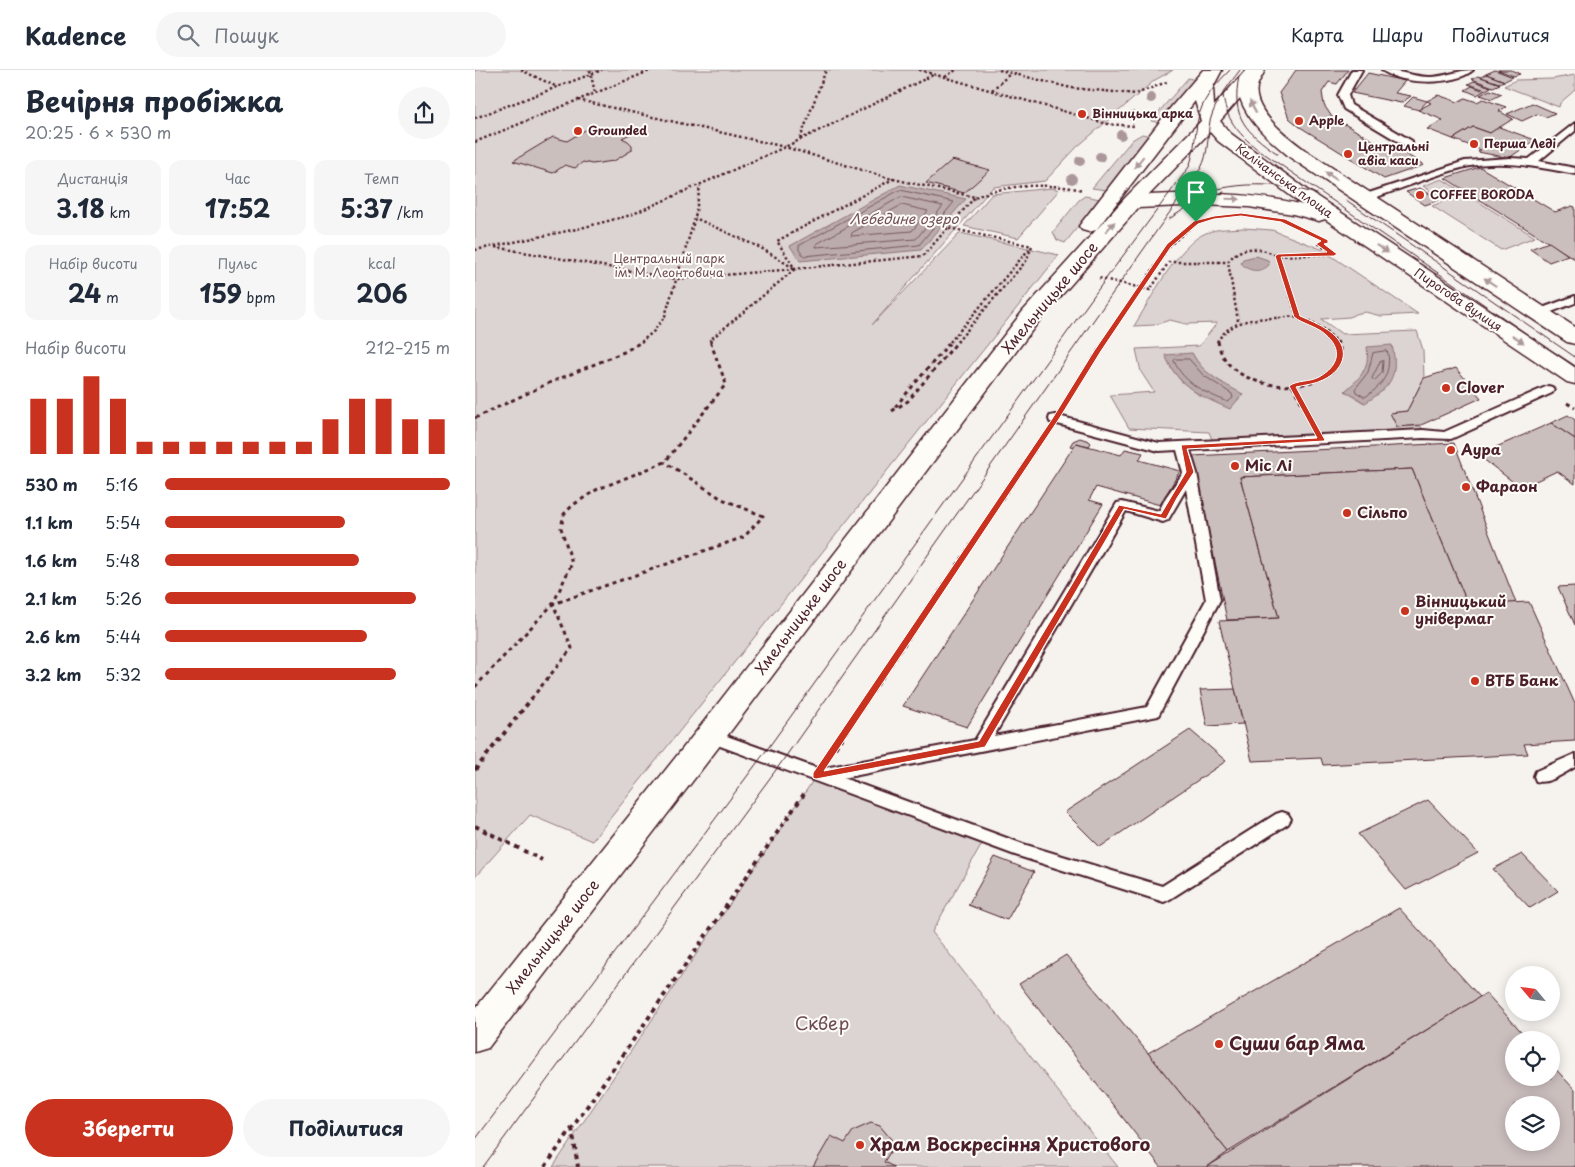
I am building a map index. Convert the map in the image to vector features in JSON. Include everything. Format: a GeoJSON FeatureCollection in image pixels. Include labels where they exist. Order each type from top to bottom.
{"type":"FeatureCollection","features":[{"type":"Feature","properties":{"kind":"main road"},"geometry":{"type":"LineString","coordinates":[[1210,126],[1204,103],[1204,87],[1214,70]]}},
{"type":"Feature","properties":{"kind":"main road"},"geometry":{"type":"LineString","coordinates":[[1031,316],[1067,254],[1149,133],[1214,70]]}},
{"type":"Feature","properties":{"kind":"main road","name":"Калічанська площа"},"geometry":{"type":"LineString","coordinates":[[1132,202],[1210,126],[1256,70]]}},
{"type":"Feature","properties":{"kind":"main road","name":"Калічанська площа"},"geometry":{"type":"LineString","coordinates":[[1256,70],[1248,87],[1249,98],[1253,109],[1266,125],[1298,154],[1364,198]]}},
{"type":"Feature","properties":{"kind":"main road","name":"Калічанська площа"},"geometry":{"type":"LineString","coordinates":[[1210,126],[1294,190],[1341,222]]}},
{"type":"Feature","properties":{"kind":"main road","name":"Калічанська площа"},"geometry":{"type":"LineString","coordinates":[[1149,133],[1210,126],[1249,134],[1298,154]]}},
{"type":"Feature","properties":{"kind":"main road"},"geometry":{"type":"LineString","coordinates":[[1364,198],[1575,337]]}},
{"type":"Feature","properties":{"kind":"main road","name":"Калічанська площа"},"geometry":{"type":"LineString","coordinates":[[1132,202],[1245,200],[1295,208],[1341,222]]}},
{"type":"Feature","properties":{"kind":"main road","name":"Хмельницьке шосе"},"geometry":{"type":"LineString","coordinates":[[475,1036],[710,736],[1031,316],[1132,202]]}},
{"type":"Feature","properties":{"kind":"main road","name":"Пирогова вулиця"},"geometry":{"type":"LineString","coordinates":[[1341,222],[1575,377]]}},
{"type":"Feature","properties":{"kind":"lane"},"geometry":{"type":"LineString","coordinates":[[1357,70],[1343,94],[1347,107],[1408,143]]}},
{"type":"Feature","properties":{"kind":"lane"},"geometry":{"type":"LineString","coordinates":[[1387,70],[1417,80],[1434,81],[1448,79],[1468,70]]}},
{"type":"Feature","properties":{"kind":"lane"},"geometry":{"type":"LineString","coordinates":[[1531,162],[1575,126]]}},
{"type":"Feature","properties":{"kind":"lane"},"geometry":{"type":"LineString","coordinates":[[1364,198],[1465,164],[1510,161],[1531,162],[1575,171]]}},
{"type":"Feature","properties":{"kind":"lane"},"geometry":{"type":"LineString","coordinates":[[1538,313],[1575,299]]}},
{"type":"Feature","properties":{"kind":"lane"},"geometry":{"type":"LineString","coordinates":[[1055,419],[1159,447],[1423,434],[1446,436],[1548,390]]}},
{"type":"Feature","properties":{"kind":"lane"},"geometry":{"type":"LineString","coordinates":[[816,776],[1152,712],[1213,600],[1190,472],[1183,447]]}},
{"type":"Feature","properties":{"kind":"lane"},"geometry":{"type":"LineString","coordinates":[[981,744],[1122,506],[1163,517],[1173,497],[1190,472]]}},
{"type":"Feature","properties":{"kind":"lane"},"geometry":{"type":"LineString","coordinates":[[710,736],[1021,850],[1164,894],[1282,819]]}},
{"type":"Feature","properties":{"kind":"lane"},"geometry":{"type":"LineString","coordinates":[[1542,776],[1575,760]]}},
{"type":"Feature","properties":{"kind":"path"},"geometry":{"type":"LineString","coordinates":[[521,70],[555,87]]}},
{"type":"Feature","properties":{"kind":"path"},"geometry":{"type":"LineString","coordinates":[[590,70],[595,92]]}},
{"type":"Feature","properties":{"kind":"path"},"geometry":{"type":"LineString","coordinates":[[475,118],[602,70]]}},
{"type":"Feature","properties":{"kind":"path"},"geometry":{"type":"LineString","coordinates":[[475,142],[652,70]]}},
{"type":"Feature","properties":{"kind":"path"},"geometry":{"type":"LineString","coordinates":[[800,139],[826,70]]}},
{"type":"Feature","properties":{"kind":"path"},"geometry":{"type":"LineString","coordinates":[[919,70],[1108,124],[1149,133]]}},
{"type":"Feature","properties":{"kind":"path"},"geometry":{"type":"LineString","coordinates":[[945,77],[956,70]]}},
{"type":"Feature","properties":{"kind":"path"},"geometry":{"type":"LineString","coordinates":[[999,70],[1071,88],[1136,94],[1174,80]]}},
{"type":"Feature","properties":{"kind":"path"},"geometry":{"type":"LineString","coordinates":[[991,90],[1011,73]]}},
{"type":"Feature","properties":{"kind":"path"},"geometry":{"type":"LineString","coordinates":[[475,250],[577,229],[631,215],[785,147],[935,74]]}},
{"type":"Feature","properties":{"kind":"path"},"geometry":{"type":"LineString","coordinates":[[578,100],[785,147],[893,179],[975,197]]}},
{"type":"Feature","properties":{"kind":"path"},"geometry":{"type":"LineString","coordinates":[[795,270],[777,242],[893,179]]}},
{"type":"Feature","properties":{"kind":"path"},"geometry":{"type":"LineString","coordinates":[[475,418],[549,383],[624,352],[642,342],[653,331],[665,316],[695,218],[700,186]]}},
{"type":"Feature","properties":{"kind":"path"},"geometry":{"type":"LineString","coordinates":[[492,246],[676,280],[795,270],[923,256],[975,197],[985,191],[1048,186],[1078,189]]}},
{"type":"Feature","properties":{"kind":"path"},"geometry":{"type":"LineString","coordinates":[[695,218],[761,248],[795,270]]}},
{"type":"Feature","properties":{"kind":"path"},"geometry":{"type":"LineString","coordinates":[[545,1167],[816,776],[1055,419],[1097,351],[1140,288],[1169,246],[1196,222]]}},
{"type":"Feature","properties":{"kind":"path"},"geometry":{"type":"LineString","coordinates":[[949,228],[1032,246]]}},
{"type":"Feature","properties":{"kind":"path"},"geometry":{"type":"LineString","coordinates":[[1238,321],[1228,262],[1234,254],[1248,249],[1265,250],[1278,256],[1334,254],[1319,244],[1326,241],[1319,238]]}},
{"type":"Feature","properties":{"kind":"path"},"geometry":{"type":"LineString","coordinates":[[1032,246],[1026,261],[908,401],[892,411],[1032,246]]}},
{"type":"Feature","properties":{"kind":"path"},"geometry":{"type":"LineString","coordinates":[[1278,256],[1297,317]]}},
{"type":"Feature","properties":{"kind":"path"},"geometry":{"type":"LineString","coordinates":[[1098,278],[1150,290],[1169,262],[1228,262]]}},
{"type":"Feature","properties":{"kind":"path"},"geometry":{"type":"LineString","coordinates":[[475,687],[553,604],[572,563],[561,528],[564,514],[573,504],[596,490],[665,462],[726,384],[710,340],[795,270]]}},
{"type":"Feature","properties":{"kind":"path"},"geometry":{"type":"LineString","coordinates":[[1297,317],[1327,332],[1340,348],[1340,360],[1332,372],[1319,380],[1292,386],[1255,382],[1228,368],[1220,358],[1217,342],[1224,331],[1238,321],[1297,317]]}},
{"type":"Feature","properties":{"kind":"path"},"geometry":{"type":"LineString","coordinates":[[1292,386],[1322,440]]}},
{"type":"Feature","properties":{"kind":"path"},"geometry":{"type":"LineString","coordinates":[[553,604],[743,537],[763,516],[722,499],[665,462]]}},
{"type":"Feature","properties":{"kind":"path"},"geometry":{"type":"LineString","coordinates":[[475,770],[572,648],[553,604]]}},
{"type":"Feature","properties":{"kind":"path"},"geometry":{"type":"LineString","coordinates":[[475,826],[542,860]]}},
{"type":"Feature","properties":{"kind":"path"},"geometry":{"type":"LineString","coordinates":[[572,1128],[578,1167]]}},
{"type":"Feature","properties":{"kind":"green space","name":"Центральний парк ім. М. Леонтовича"},"geometry":{"type":"Polygon","coordinates":[[[475,70],[1173,70],[1155,80],[1077,147],[1045,181],[993,187],[872,325],[960,233],[1059,255],[592,841],[530,815],[475,877],[475,70]]]}},
{"type":"Feature","properties":{"kind":"green space"},"geometry":{"type":"Polygon","coordinates":[[[1575,75],[1575,90],[1560,103],[1559,107],[1504,86],[1516,80],[1552,79],[1575,75]]]}},
{"type":"Feature","properties":{"kind":"green space"},"geometry":{"type":"Polygon","coordinates":[[[1188,78],[1196,80],[1160,123],[1151,121],[1188,78]]]}},
{"type":"Feature","properties":{"kind":"green space"},"geometry":{"type":"Polygon","coordinates":[[[1142,134],[1151,136],[1106,190],[1092,188],[1132,140],[1142,134]]]}},
{"type":"Feature","properties":{"kind":"green space"},"geometry":{"type":"Polygon","coordinates":[[[1442,179],[1535,237],[1501,250],[1432,206],[1445,201],[1423,186],[1442,179]]]}},
{"type":"Feature","properties":{"kind":"green space"},"geometry":{"type":"Polygon","coordinates":[[[1052,188],[1059,190],[1018,238],[964,226],[992,194],[1052,188]]]}},
{"type":"Feature","properties":{"kind":"green space"},"geometry":{"type":"Polygon","coordinates":[[[1085,196],[1100,199],[1065,243],[1057,240],[1053,232],[1079,200],[1085,196]]]}},
{"type":"Feature","properties":{"kind":"green space"},"geometry":{"type":"Polygon","coordinates":[[[1244,228],[1272,230],[1321,249],[1418,314],[1381,316],[1365,312],[1350,317],[1321,319],[1342,334],[1417,331],[1423,350],[1424,378],[1407,411],[1391,413],[1397,427],[1421,426],[1423,434],[1215,447],[1209,432],[1129,428],[1110,395],[1154,392],[1141,372],[1136,349],[1199,346],[1217,323],[1186,324],[1170,320],[1154,325],[1134,326],[1165,274],[1185,249],[1196,239],[1211,231],[1244,228]],[[1192,353],[1170,367],[1181,381],[1200,396],[1223,383],[1205,371],[1192,353]],[[1369,359],[1360,378],[1345,391],[1364,403],[1384,390],[1369,359]]]}},
{"type":"Feature","properties":{"kind":"green space","name":"Сквер"},"geometry":{"type":"Polygon","coordinates":[[[816,776],[986,837],[932,932],[1118,1167],[553,1167],[816,776]]]}},
{"type":"Feature","properties":{"kind":"water","name":"Лебедине озеро"},"geometry":{"type":"Polygon","coordinates":[[[900,185],[966,199],[921,250],[800,261],[790,246],[900,185]]]}},
{"type":"Feature","properties":{"kind":"water"},"geometry":{"type":"Polygon","coordinates":[[[1256,256],[1268,260],[1269,265],[1266,268],[1251,270],[1241,263],[1243,259],[1256,256]]]}},
{"type":"Feature","properties":{"kind":"water"},"geometry":{"type":"Polygon","coordinates":[[[1392,345],[1394,356],[1393,373],[1391,380],[1381,392],[1365,403],[1345,391],[1363,372],[1368,355],[1367,347],[1392,345]]]}},
{"type":"Feature","properties":{"kind":"water"},"geometry":{"type":"Polygon","coordinates":[[[1192,353],[1207,372],[1243,394],[1230,409],[1209,400],[1183,383],[1170,366],[1165,355],[1192,353]]]}},
{"type":"Feature","properties":{"kind":"building"},"geometry":{"type":"Polygon","coordinates":[[[1296,70],[1348,70],[1337,84],[1329,82],[1322,92],[1324,105],[1332,117],[1388,149],[1394,147],[1424,165],[1384,179],[1300,127],[1289,118],[1279,93],[1296,70]]]}},
{"type":"Feature","properties":{"kind":"building"},"geometry":{"type":"Polygon","coordinates":[[[1495,70],[1513,77],[1505,81],[1486,74],[1495,70]]]}},
{"type":"Feature","properties":{"kind":"building"},"geometry":{"type":"Polygon","coordinates":[[[1498,70],[1511,70],[1520,74],[1514,76],[1498,70]]]}},
{"type":"Feature","properties":{"kind":"building"},"geometry":{"type":"Polygon","coordinates":[[[1368,73],[1405,81],[1395,93],[1411,96],[1401,103],[1352,93],[1368,73]]]}},
{"type":"Feature","properties":{"kind":"building"},"geometry":{"type":"Polygon","coordinates":[[[1486,74],[1504,81],[1499,83],[1481,77],[1486,74]]]}},
{"type":"Feature","properties":{"kind":"building"},"geometry":{"type":"Polygon","coordinates":[[[1478,76],[1500,84],[1493,87],[1472,79],[1478,76]]]}},
{"type":"Feature","properties":{"kind":"building"},"geometry":{"type":"Polygon","coordinates":[[[1474,81],[1491,87],[1486,90],[1468,84],[1474,81]]]}},
{"type":"Feature","properties":{"kind":"building"},"geometry":{"type":"Polygon","coordinates":[[[1472,86],[1484,91],[1477,95],[1465,90],[1472,86]]]}},
{"type":"Feature","properties":{"kind":"building"},"geometry":{"type":"Polygon","coordinates":[[[1490,90],[1502,94],[1492,99],[1480,95],[1490,90]]]}},
{"type":"Feature","properties":{"kind":"building"},"geometry":{"type":"Polygon","coordinates":[[[1438,95],[1458,102],[1465,98],[1477,102],[1483,99],[1506,107],[1499,111],[1513,119],[1490,133],[1473,127],[1453,139],[1427,129],[1443,120],[1418,110],[1431,103],[1427,101],[1438,95]]]}},
{"type":"Feature","properties":{"kind":"building"},"geometry":{"type":"Polygon","coordinates":[[[1413,97],[1427,101],[1419,110],[1404,106],[1413,97]]]}},
{"type":"Feature","properties":{"kind":"building"},"geometry":{"type":"Polygon","coordinates":[[[1532,103],[1555,113],[1546,117],[1537,114],[1522,121],[1507,114],[1532,103]]]}},
{"type":"Feature","properties":{"kind":"building"},"geometry":{"type":"Polygon","coordinates":[[[607,127],[630,134],[622,138],[632,145],[632,150],[614,161],[592,164],[583,162],[575,168],[565,165],[553,173],[513,161],[553,137],[567,141],[587,129],[599,132],[607,127]]]}},
{"type":"Feature","properties":{"kind":"building"},"geometry":{"type":"Polygon","coordinates":[[[1473,127],[1490,133],[1499,127],[1535,140],[1509,158],[1478,152],[1481,150],[1453,139],[1473,127]]]}},
{"type":"Feature","properties":{"kind":"building"},"geometry":{"type":"Polygon","coordinates":[[[952,160],[990,170],[964,193],[926,183],[952,160]]]}},
{"type":"Feature","properties":{"kind":"building"},"geometry":{"type":"Polygon","coordinates":[[[1480,167],[1555,212],[1572,206],[1575,207],[1575,259],[1445,178],[1480,167]]]}},
{"type":"Feature","properties":{"kind":"building"},"geometry":{"type":"Polygon","coordinates":[[[1420,188],[1439,200],[1425,205],[1406,192],[1420,188]]]}},
{"type":"Feature","properties":{"kind":"building"},"geometry":{"type":"Polygon","coordinates":[[[1549,242],[1568,255],[1549,262],[1530,249],[1549,242]]]}},
{"type":"Feature","properties":{"kind":"building","name":"Clover"},"geometry":{"type":"Polygon","coordinates":[[[1456,368],[1481,398],[1421,425],[1397,427],[1390,413],[1407,411],[1424,378],[1456,368]]]}},
{"type":"Feature","properties":{"kind":"building"},"geometry":{"type":"Polygon","coordinates":[[[1568,415],[1575,420],[1575,439],[1551,423],[1568,415]]]}},
{"type":"Feature","properties":{"kind":"building"},"geometry":{"type":"Polygon","coordinates":[[[1551,423],[1575,439],[1575,484],[1557,471],[1521,488],[1478,455],[1551,423]]]}},
{"type":"Feature","properties":{"kind":"building"},"geometry":{"type":"Polygon","coordinates":[[[1080,438],[1091,443],[1089,446],[1076,443],[1074,447],[1070,446],[1073,441],[1080,438]]]}},
{"type":"Feature","properties":{"kind":"building"},"geometry":{"type":"Polygon","coordinates":[[[1076,443],[1121,455],[1125,449],[1143,453],[1139,460],[1180,471],[1160,505],[1096,487],[1089,500],[1103,504],[967,727],[903,706],[1076,443]]]}},
{"type":"Feature","properties":{"kind":"building"},"geometry":{"type":"Polygon","coordinates":[[[1454,443],[1516,603],[1468,605],[1412,469],[1240,477],[1279,618],[1227,620],[1193,456],[1454,443]]]}},
{"type":"Feature","properties":{"kind":"building","name":"Вінницький універмаг"},"geometry":{"type":"Polygon","coordinates":[[[1412,469],[1468,605],[1529,602],[1575,704],[1575,741],[1524,744],[1528,754],[1323,765],[1321,758],[1252,761],[1219,621],[1279,618],[1240,477],[1412,469]]]}},
{"type":"Feature","properties":{"kind":"building"},"geometry":{"type":"Polygon","coordinates":[[[1575,586],[1575,625],[1558,587],[1575,586]]]}},
{"type":"Feature","properties":{"kind":"building"},"geometry":{"type":"Polygon","coordinates":[[[1235,689],[1243,724],[1207,726],[1200,690],[1235,689]]]}},
{"type":"Feature","properties":{"kind":"building"},"geometry":{"type":"Polygon","coordinates":[[[1190,730],[1226,761],[1100,847],[1065,812],[1190,730]]]}},
{"type":"Feature","properties":{"kind":"building"},"geometry":{"type":"Polygon","coordinates":[[[1428,800],[1478,853],[1406,890],[1358,834],[1428,800]]]}},
{"type":"Feature","properties":{"kind":"building"},"geometry":{"type":"Polygon","coordinates":[[[1522,854],[1558,891],[1530,908],[1493,869],[1522,854]]]}},
{"type":"Feature","properties":{"kind":"building"},"geometry":{"type":"Polygon","coordinates":[[[995,857],[1034,872],[1007,920],[968,905],[995,857]]]}},
{"type":"Feature","properties":{"kind":"building"},"geometry":{"type":"Polygon","coordinates":[[[1399,908],[1480,997],[1228,1152],[1148,1053],[1399,908]]]}},
{"type":"Feature","properties":{"kind":"building"},"geometry":{"type":"Polygon","coordinates":[[[1066,955],[1228,1152],[1207,1167],[1161,1167],[1019,984],[1066,955]]]}},
{"type":"Feature","properties":{"kind":"building"},"geometry":{"type":"Polygon","coordinates":[[[1486,993],[1505,1014],[1505,1021],[1512,1021],[1521,1031],[1505,1031],[1505,1086],[1560,1086],[1560,1074],[1575,1090],[1575,1167],[1207,1167],[1486,993]]]}},
{"type":"Feature","properties":{"kind":"building","name":"Храм Воскресіння Христового"},"geometry":{"type":"Polygon","coordinates":[[[871,1123],[880,1126],[891,1139],[893,1147],[884,1162],[894,1167],[813,1167],[831,1136],[845,1143],[853,1131],[871,1123]]]}},
{"type":"Feature","properties":{"kind":"tram line"},"geometry":{"type":"LineString","coordinates":[[475,1140],[763,755],[1105,280],[1189,167],[1202,106],[1212,90],[1230,70]]}},
{"type":"Feature","properties":{"kind":"tram line"},"geometry":{"type":"LineString","coordinates":[[1179,200],[1204,162],[1212,114],[1222,94],[1240,70]]}},
{"type":"Feature","properties":{"kind":"tram line"},"geometry":{"type":"LineString","coordinates":[[1239,76],[1237,103],[1243,122],[1257,138],[1278,154]]}},
{"type":"Feature","properties":{"kind":"tram line"},"geometry":{"type":"LineString","coordinates":[[1223,94],[1226,110],[1230,118],[1244,137],[1256,148],[1575,367]]}},
{"type":"Feature","properties":{"kind":"tram line"},"geometry":{"type":"LineString","coordinates":[[1179,200],[1214,190],[1247,185],[1281,186],[1317,194]]}},
{"type":"Feature","properties":{"kind":"tram line"},"geometry":{"type":"LineString","coordinates":[[1169,219],[1200,199],[1224,192]]}},
{"type":"Feature","properties":{"kind":"tram line"},"geometry":{"type":"LineString","coordinates":[[483,1167],[781,763],[1179,200]]}},
{"type":"Feature","properties":{"kind":"tram line"},"geometry":{"type":"LineString","coordinates":[[1346,200],[1575,357]]}},
{"type":"Feature","properties":{"kind":"place","name":"Вінницька арка"},"geometry":{"type":"Point","coordinates":[1082,114]}},
{"type":"Feature","properties":{"kind":"place","name":"Apple"},"geometry":{"type":"Point","coordinates":[1299,121]}},
{"type":"Feature","properties":{"kind":"place","name":"Grounded"},"geometry":{"type":"Point","coordinates":[578,131]}},
{"type":"Feature","properties":{"kind":"place","name":"Перша Леді"},"geometry":{"type":"Point","coordinates":[1474,144]}},
{"type":"Feature","properties":{"kind":"place","name":"Центральні авіа каси"},"geometry":{"type":"Point","coordinates":[1348,154]}},
{"type":"Feature","properties":{"kind":"place","name":"COFFEE BORODA"},"geometry":{"type":"Point","coordinates":[1420,195]}},
{"type":"Feature","properties":{"kind":"place","name":"Clover"},"geometry":{"type":"Point","coordinates":[1446,388]}},
{"type":"Feature","properties":{"kind":"place","name":"Аура"},"geometry":{"type":"Point","coordinates":[1451,450]}},
{"type":"Feature","properties":{"kind":"place","name":"Міс Лі"},"geometry":{"type":"Point","coordinates":[1235,466]}},
{"type":"Feature","properties":{"kind":"place","name":"Фараон"},"geometry":{"type":"Point","coordinates":[1466,487]}},
{"type":"Feature","properties":{"kind":"place","name":"Сільпо"},"geometry":{"type":"Point","coordinates":[1347,513]}},
{"type":"Feature","properties":{"kind":"place","name":"Вінницький універмаг"},"geometry":{"type":"Point","coordinates":[1405,611]}},
{"type":"Feature","properties":{"kind":"place","name":"ВТБ Банк"},"geometry":{"type":"Point","coordinates":[1475,681]}},
{"type":"Feature","properties":{"kind":"place","name":"Суши бар Яма"},"geometry":{"type":"Point","coordinates":[1219,1044]}},
{"type":"Feature","properties":{"kind":"place","name":"Храм Воскресіння Христового"},"geometry":{"type":"Point","coordinates":[860,1145]}},
{"type":"Feature","properties":{"kind":"route"},"geometry":{"type":"LineString","coordinates":[[1241,214],[1283,220],[1326,241],[1319,244],[1334,254],[1278,256],[1297,317],[1327,332],[1340,348],[1340,360],[1332,372],[1319,380],[1292,386],[1322,440],[1183,447],[1190,472],[1173,497],[1163,517],[1122,506],[981,744],[816,776],[1055,419],[1097,351],[1169,246],[1196,222],[1214,217],[1241,214]]}}]}
